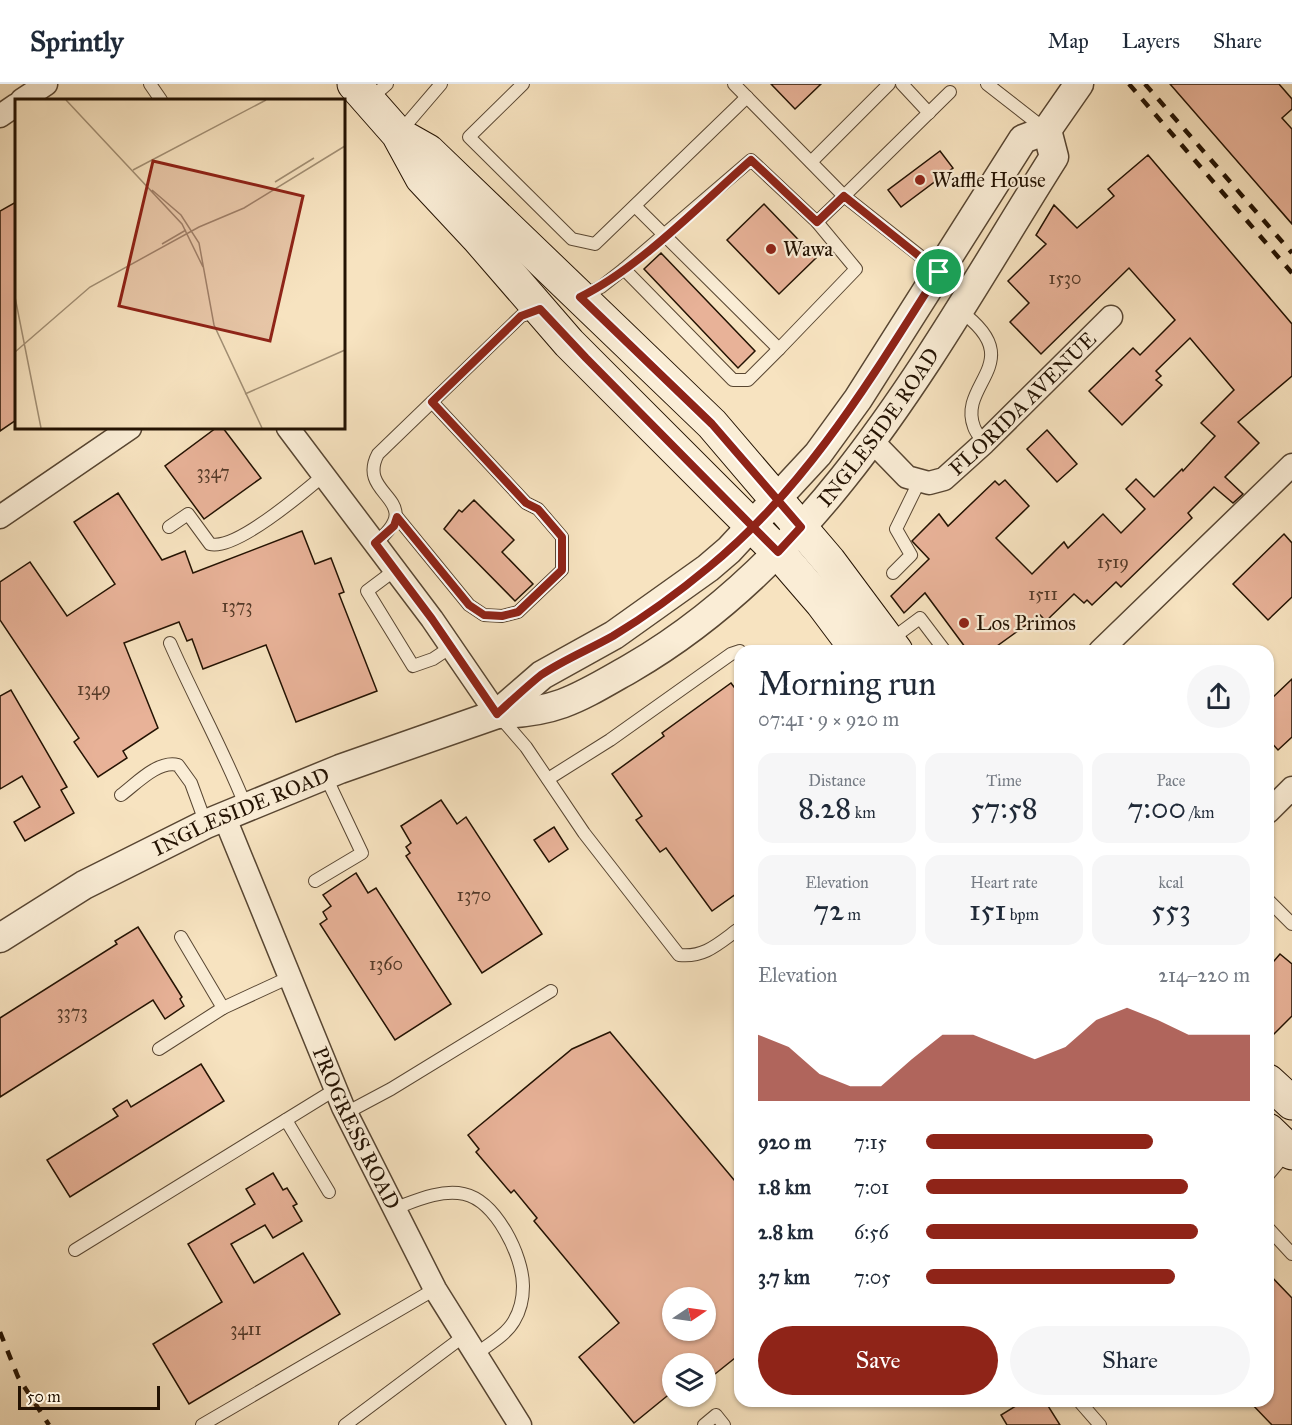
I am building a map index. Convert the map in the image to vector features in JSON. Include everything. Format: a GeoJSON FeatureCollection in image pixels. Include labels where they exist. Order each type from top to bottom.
{"type":"FeatureCollection","features":[{"type":"Feature","properties":{"kind":"main road"},"geometry":{"type":"LineString","coordinates":[[370,89],[422,178],[478,238],[569,343],[778,552],[822,603],[854,645]]}},
{"type":"Feature","properties":{"kind":"main road"},"geometry":{"type":"LineString","coordinates":[[398,134],[428,151],[712,424],[801,527],[892,645]]}},
{"type":"Feature","properties":{"kind":"main road"},"geometry":{"type":"LineString","coordinates":[[1274,1087],[1292,1103]]}},
{"type":"Feature","properties":{"kind":"street"},"geometry":{"type":"LineString","coordinates":[[24,99],[46,84]]}},
{"type":"Feature","properties":{"kind":"street","name":"INGLESIDE ROAD"},"geometry":{"type":"LineString","coordinates":[[497,714],[542,675],[614,635],[664,602],[722,556],[778,499],[818,454],[858,399],[1023,139],[1047,130],[1079,84]]}},
{"type":"Feature","properties":{"kind":"street"},"geometry":{"type":"LineString","coordinates":[[0,116],[15,106]]}},
{"type":"Feature","properties":{"kind":"street","name":"INGLESIDE ROAD"},"geometry":{"type":"LineString","coordinates":[[0,938],[84,885],[226,816],[325,775],[497,714],[525,714],[558,707],[593,690],[647,658],[687,630],[753,578],[801,527],[873,442],[1054,157],[1047,130]]}},
{"type":"Feature","properties":{"kind":"street","name":"FLORIDA AVENUE"},"geometry":{"type":"LineString","coordinates":[[918,482],[929,483],[944,479],[984,443],[1111,317]]}},
{"type":"Feature","properties":{"kind":"street"},"geometry":{"type":"LineString","coordinates":[[0,517],[129,429]]}},
{"type":"Feature","properties":{"kind":"street"},"geometry":{"type":"LineString","coordinates":[[289,429],[451,646],[497,714]]}},
{"type":"Feature","properties":{"kind":"street"},"geometry":{"type":"LineString","coordinates":[[873,442],[907,477],[918,482]]}},
{"type":"Feature","properties":{"kind":"street"},"geometry":{"type":"LineString","coordinates":[[1106,645],[1292,465]]}},
{"type":"Feature","properties":{"kind":"street"},"geometry":{"type":"LineString","coordinates":[[1274,806],[1292,788]]}},
{"type":"Feature","properties":{"kind":"street","name":"PROGRESS ROAD"},"geometry":{"type":"LineString","coordinates":[[226,816],[346,1113],[435,1288],[520,1425]]}},
{"type":"Feature","properties":{"kind":"lane"},"geometry":{"type":"LineString","coordinates":[[150,84],[160,99]]}},
{"type":"Feature","properties":{"kind":"lane"},"geometry":{"type":"LineString","coordinates":[[398,134],[441,84]]}},
{"type":"Feature","properties":{"kind":"lane"},"geometry":{"type":"LineString","coordinates":[[523,84],[469,137],[572,239],[596,244],[747,97]]}},
{"type":"Feature","properties":{"kind":"lane"},"geometry":{"type":"LineString","coordinates":[[734,84],[844,196],[939,272]]}},
{"type":"Feature","properties":{"kind":"lane"},"geometry":{"type":"LineString","coordinates":[[811,162],[889,84]]}},
{"type":"Feature","properties":{"kind":"lane"},"geometry":{"type":"LineString","coordinates":[[902,84],[929,113]]}},
{"type":"Feature","properties":{"kind":"lane"},"geometry":{"type":"LineString","coordinates":[[987,84],[1047,130]]}},
{"type":"Feature","properties":{"kind":"lane"},"geometry":{"type":"LineString","coordinates":[[817,222],[950,92]]}},
{"type":"Feature","properties":{"kind":"lane"},"geometry":{"type":"LineString","coordinates":[[580,297],[601,287],[624,269],[751,160],[817,222],[856,269],[748,380],[733,380],[624,269]]}},
{"type":"Feature","properties":{"kind":"lane"},"geometry":{"type":"LineString","coordinates":[[635,206],[779,349]]}},
{"type":"Feature","properties":{"kind":"lane"},"geometry":{"type":"LineString","coordinates":[[432,402],[526,503],[538,509],[562,537],[562,570],[518,612],[502,616],[484,615],[469,605],[397,517],[395,508],[376,481],[373,463],[378,454],[521,316],[540,309]]}},
{"type":"Feature","properties":{"kind":"lane"},"geometry":{"type":"LineString","coordinates":[[958,309],[975,321],[988,338],[991,367],[974,403],[974,426],[984,443]]}},
{"type":"Feature","properties":{"kind":"lane"},"geometry":{"type":"LineString","coordinates":[[168,527],[188,514],[210,544],[216,545],[234,539],[289,504],[324,475]]}},
{"type":"Feature","properties":{"kind":"lane"},"geometry":{"type":"LineString","coordinates":[[893,573],[911,555],[896,529],[918,482]]}},
{"type":"Feature","properties":{"kind":"lane"},"geometry":{"type":"LineString","coordinates":[[375,543],[394,526],[397,517]]}},
{"type":"Feature","properties":{"kind":"lane"},"geometry":{"type":"LineString","coordinates":[[395,570],[367,591],[413,666],[433,659],[451,646]]}},
{"type":"Feature","properties":{"kind":"lane"},"geometry":{"type":"LineString","coordinates":[[894,645],[920,618],[940,645]]}},
{"type":"Feature","properties":{"kind":"lane"},"geometry":{"type":"LineString","coordinates":[[170,643],[189,686],[225,755],[226,816]]}},
{"type":"Feature","properties":{"kind":"lane"},"geometry":{"type":"LineString","coordinates":[[548,779],[610,740],[734,653]]}},
{"type":"Feature","properties":{"kind":"lane"},"geometry":{"type":"LineString","coordinates":[[497,714],[526,747],[584,833],[679,956],[693,957],[707,952],[734,932]]}},
{"type":"Feature","properties":{"kind":"lane"},"geometry":{"type":"LineString","coordinates":[[121,795],[152,771],[170,763],[178,765],[191,783],[226,816]]}},
{"type":"Feature","properties":{"kind":"lane"},"geometry":{"type":"LineString","coordinates":[[315,880],[362,853],[325,775]]}},
{"type":"Feature","properties":{"kind":"lane"},"geometry":{"type":"LineString","coordinates":[[1274,906],[1292,924]]}},
{"type":"Feature","properties":{"kind":"lane"},"geometry":{"type":"LineString","coordinates":[[181,937],[223,1008]]}},
{"type":"Feature","properties":{"kind":"lane"},"geometry":{"type":"LineString","coordinates":[[159,1049],[223,1008],[290,977]]}},
{"type":"Feature","properties":{"kind":"lane"},"geometry":{"type":"LineString","coordinates":[[346,1113],[411,1078],[552,991]]}},
{"type":"Feature","properties":{"kind":"lane"},"geometry":{"type":"LineString","coordinates":[[75,1250],[336,1089]]}},
{"type":"Feature","properties":{"kind":"lane"},"geometry":{"type":"LineString","coordinates":[[286,1119],[329,1192]]}},
{"type":"Feature","properties":{"kind":"lane"},"geometry":{"type":"LineString","coordinates":[[1274,1160],[1283,1137]]}},
{"type":"Feature","properties":{"kind":"lane"},"geometry":{"type":"LineString","coordinates":[[345,1425],[470,1345],[513,1323],[522,1299],[523,1283],[518,1260],[500,1222],[478,1199],[457,1193],[424,1198],[393,1209]]}},
{"type":"Feature","properties":{"kind":"lane"},"geometry":{"type":"LineString","coordinates":[[1274,1234],[1292,1254]]}},
{"type":"Feature","properties":{"kind":"lane"},"geometry":{"type":"LineString","coordinates":[[202,1425],[435,1288]]}},
{"type":"Feature","properties":{"kind":"lane"},"geometry":{"type":"LineString","coordinates":[[1084,1407],[1100,1425]]}},
{"type":"Feature","properties":{"kind":"lane"},"geometry":{"type":"LineString","coordinates":[[704,1425],[716,1415],[724,1425]]}},
{"type":"Feature","properties":{"kind":"building"},"geometry":{"type":"Polygon","coordinates":[[[771,84],[821,84],[795,109],[771,84]]]}},
{"type":"Feature","properties":{"kind":"building"},"geometry":{"type":"Polygon","coordinates":[[[1170,84],[1279,84],[1292,99],[1292,109],[1282,118],[1292,129],[1292,224],[1170,84]]]}},
{"type":"Feature","properties":{"kind":"building"},"geometry":{"type":"Polygon","coordinates":[[[940,151],[953,168],[901,207],[888,190],[940,151]]]}},
{"type":"Feature","properties":{"kind":"building"},"geometry":{"type":"Polygon","coordinates":[[[1148,155],[1292,324],[1292,376],[1238,422],[1259,443],[1225,477],[1243,494],[1233,503],[1214,487],[1188,513],[1192,518],[1121,587],[1116,582],[1092,605],[1087,600],[1084,603],[1074,594],[1046,621],[1040,615],[998,645],[964,645],[925,593],[904,613],[891,596],[929,559],[912,541],[939,514],[948,526],[995,481],[999,485],[1005,480],[1029,506],[996,538],[1032,574],[1064,542],[1068,548],[1103,514],[1121,533],[1145,509],[1126,489],[1136,479],[1154,497],[1182,469],[1183,471],[1215,436],[1201,423],[1234,390],[1190,338],[1156,371],[1161,376],[1156,380],[1162,385],[1122,425],[1089,391],[1133,348],[1140,355],[1175,320],[1129,268],[1041,354],[1010,322],[1029,303],[1008,281],[1046,244],[1036,235],[1054,205],[1077,228],[1114,196],[1108,189],[1148,155]]]}},
{"type":"Feature","properties":{"kind":"building"},"geometry":{"type":"Polygon","coordinates":[[[15,203],[15,421],[0,431],[0,211],[15,203]]]}},
{"type":"Feature","properties":{"kind":"building","name":"Wawa"},"geometry":{"type":"Polygon","coordinates":[[[764,204],[816,258],[779,294],[727,240],[764,204]]]}},
{"type":"Feature","properties":{"kind":"building"},"geometry":{"type":"Polygon","coordinates":[[[661,253],[755,351],[738,368],[644,269],[661,253]]]}},
{"type":"Feature","properties":{"kind":"building"},"geometry":{"type":"Polygon","coordinates":[[[215,429],[224,429],[261,478],[204,519],[165,466],[215,429]]]}},
{"type":"Feature","properties":{"kind":"building"},"geometry":{"type":"Polygon","coordinates":[[[1047,430],[1077,464],[1057,482],[1027,449],[1047,430]]]}},
{"type":"Feature","properties":{"kind":"building"},"geometry":{"type":"Polygon","coordinates":[[[118,493],[162,560],[185,551],[193,573],[302,531],[315,564],[331,558],[344,592],[339,594],[377,691],[296,722],[266,645],[203,669],[192,639],[187,641],[179,622],[124,643],[158,728],[123,751],[127,758],[98,777],[74,742],[79,738],[0,620],[0,582],[30,562],[67,616],[115,584],[74,522],[118,493]]]}},
{"type":"Feature","properties":{"kind":"building"},"geometry":{"type":"Polygon","coordinates":[[[474,500],[514,540],[502,552],[533,584],[515,601],[444,529],[459,510],[462,512],[474,500]]]}},
{"type":"Feature","properties":{"kind":"building"},"geometry":{"type":"Polygon","coordinates":[[[1284,534],[1292,543],[1292,597],[1268,620],[1233,584],[1284,534]]]}},
{"type":"Feature","properties":{"kind":"building"},"geometry":{"type":"Polygon","coordinates":[[[1292,679],[1292,737],[1278,750],[1274,746],[1274,696],[1292,679]]]}},
{"type":"Feature","properties":{"kind":"building"},"geometry":{"type":"Polygon","coordinates":[[[731,683],[734,687],[734,895],[712,911],[666,848],[660,852],[636,820],[642,816],[612,774],[664,736],[662,733],[731,683]]]}},
{"type":"Feature","properties":{"kind":"building"},"geometry":{"type":"Polygon","coordinates":[[[11,690],[67,787],[61,790],[74,813],[25,841],[14,822],[40,807],[22,776],[0,789],[0,696],[11,690]]]}},
{"type":"Feature","properties":{"kind":"building"},"geometry":{"type":"Polygon","coordinates":[[[441,800],[457,824],[466,817],[542,934],[482,973],[406,856],[410,853],[406,847],[411,843],[401,826],[441,800]]]}},
{"type":"Feature","properties":{"kind":"building"},"geometry":{"type":"Polygon","coordinates":[[[554,827],[568,849],[549,862],[534,840],[554,827]]]}},
{"type":"Feature","properties":{"kind":"building"},"geometry":{"type":"Polygon","coordinates":[[[356,873],[368,893],[376,888],[451,1004],[395,1040],[320,924],[327,919],[323,912],[331,906],[323,895],[356,873]]]}},
{"type":"Feature","properties":{"kind":"building"},"geometry":{"type":"Polygon","coordinates":[[[138,927],[182,997],[180,999],[184,1006],[165,1019],[153,1000],[0,1097],[0,1018],[117,944],[115,941],[138,927]]]}},
{"type":"Feature","properties":{"kind":"building"},"geometry":{"type":"Polygon","coordinates":[[[1280,954],[1292,964],[1292,1016],[1274,1034],[1274,961],[1280,954]]]}},
{"type":"Feature","properties":{"kind":"building"},"geometry":{"type":"Polygon","coordinates":[[[610,1032],[734,1180],[734,1359],[716,1373],[716,1353],[662,1353],[662,1400],[634,1423],[579,1357],[619,1323],[534,1221],[537,1218],[514,1190],[511,1193],[476,1152],[479,1149],[468,1135],[572,1049],[610,1032]]]}},
{"type":"Feature","properties":{"kind":"building"},"geometry":{"type":"Polygon","coordinates":[[[201,1064],[224,1101],[70,1197],[47,1160],[118,1116],[113,1109],[127,1100],[131,1107],[201,1064]]]}},
{"type":"Feature","properties":{"kind":"building"},"geometry":{"type":"Polygon","coordinates":[[[273,1173],[283,1190],[287,1188],[297,1204],[293,1206],[302,1221],[273,1238],[265,1225],[231,1244],[254,1283],[303,1253],[340,1314],[189,1404],[153,1344],[222,1302],[188,1244],[255,1204],[246,1189],[273,1173]]]}},
{"type":"Feature","properties":{"kind":"building"},"geometry":{"type":"Polygon","coordinates":[[[1274,1279],[1292,1298],[1292,1425],[1272,1425],[1255,1407],[1274,1407],[1274,1279]]]}},
{"type":"Feature","properties":{"kind":"building"},"geometry":{"type":"Polygon","coordinates":[[[1014,1407],[1049,1407],[1060,1425],[1007,1425],[1001,1415],[1014,1407]]]}},
{"type":"Feature","properties":{"kind":"railway"},"geometry":{"type":"LineString","coordinates":[[1129,84],[1292,273]]}},
{"type":"Feature","properties":{"kind":"railway"},"geometry":{"type":"LineString","coordinates":[[1145,84],[1292,253]]}},
{"type":"Feature","properties":{"kind":"railway"},"geometry":{"type":"LineString","coordinates":[[0,1332],[18,1377],[49,1425]]}},
{"type":"Feature","properties":{"kind":"place","name":"Waffle House"},"geometry":{"type":"Point","coordinates":[920,180]}},
{"type":"Feature","properties":{"kind":"place","name":"Wawa"},"geometry":{"type":"Point","coordinates":[771,249]}},
{"type":"Feature","properties":{"kind":"place","name":"Los Primos"},"geometry":{"type":"Point","coordinates":[964,623]}},
{"type":"Feature","properties":{"kind":"route"},"geometry":{"type":"LineString","coordinates":[[939,272],[844,196],[817,222],[751,160],[624,269],[601,287],[580,297],[712,424],[778,499],[801,527],[778,552],[752,526],[586,358],[569,343],[540,309],[521,316],[432,402],[526,503],[538,509],[562,537],[564,552],[562,570],[518,612],[502,616],[484,615],[469,605],[397,517],[389,532],[375,543],[432,619],[497,714],[542,675],[614,635],[664,602],[729,550],[752,526],[778,499],[818,454],[858,399],[939,272]]}}]}
